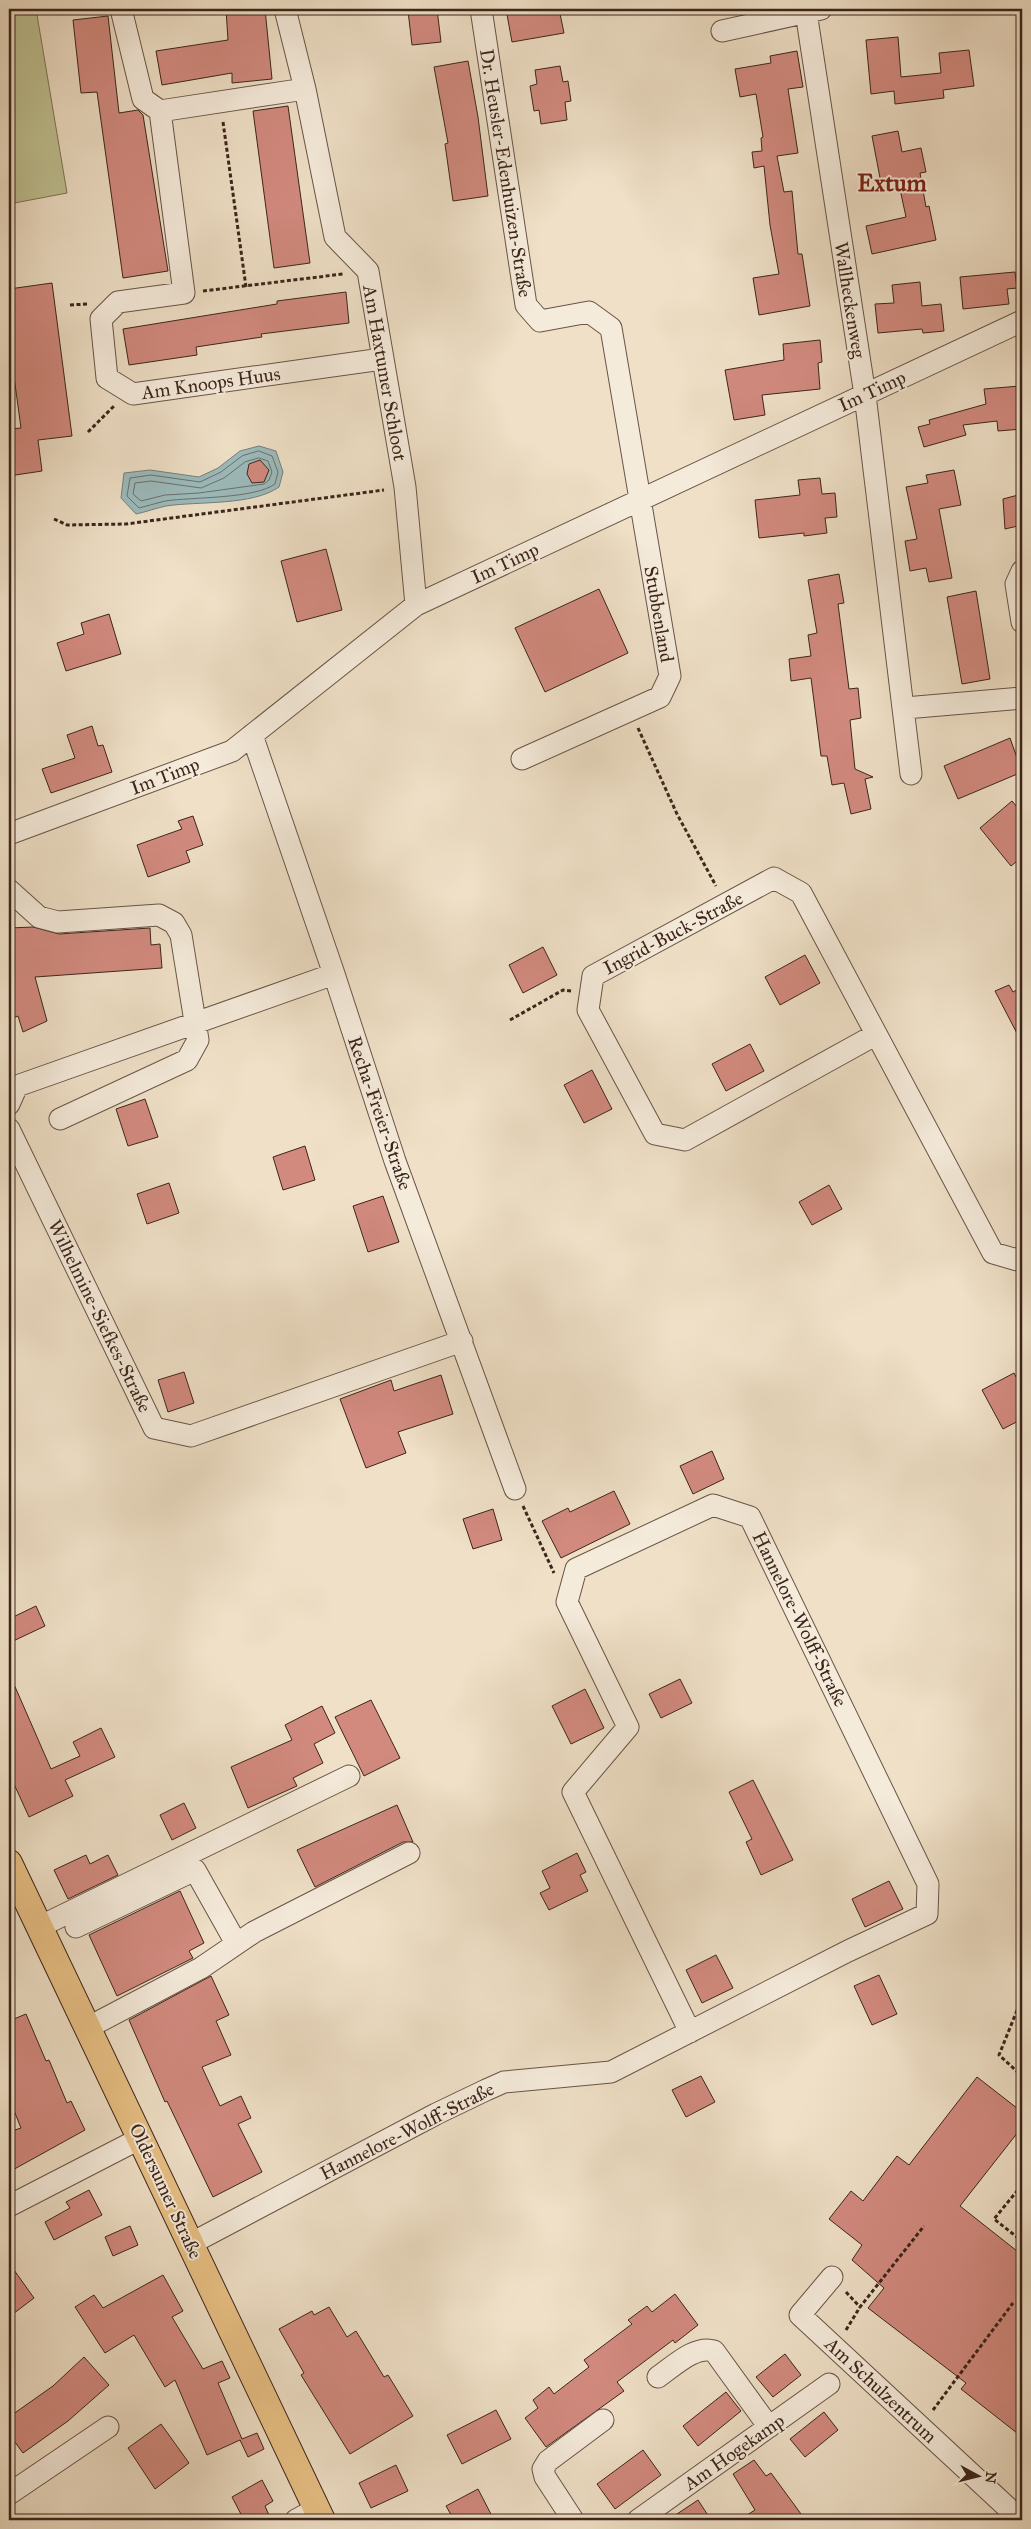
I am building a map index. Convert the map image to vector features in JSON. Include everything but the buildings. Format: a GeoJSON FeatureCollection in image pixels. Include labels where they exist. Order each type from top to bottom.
{"type":"FeatureCollection","features":[{"type":"Feature","properties":{"kind":"main road","name":"Oldersumer Straße"},"geometry":{"type":"LineString","coordinates":[[9,1863],[190,2244],[312,2517]]}},
{"type":"Feature","properties":{"kind":"street"},"geometry":{"type":"LineString","coordinates":[[121,9],[143,99],[160,111],[305,89]]}},
{"type":"Feature","properties":{"kind":"street","name":"Am Haxtumer Schloot"},"geometry":{"type":"LineString","coordinates":[[285,9],[305,89],[335,237],[368,271],[405,487],[416,605]]}},
{"type":"Feature","properties":{"kind":"street","name":"Dr. Heusler-Edenhuizen-Straße"},"geometry":{"type":"LineString","coordinates":[[481,9],[526,305],[540,321],[590,312],[611,328],[639,499]]}},
{"type":"Feature","properties":{"kind":"street"},"geometry":{"type":"LineString","coordinates":[[722,31],[813,10]]}},
{"type":"Feature","properties":{"kind":"street","name":"Wallheckenweg"},"geometry":{"type":"LineString","coordinates":[[813,10],[905,708],[911,774]]}},
{"type":"Feature","properties":{"kind":"street"},"geometry":{"type":"LineString","coordinates":[[160,111],[184,293]]}},
{"type":"Feature","properties":{"kind":"street","name":"Am Knoops Huus"},"geometry":{"type":"LineString","coordinates":[[184,293],[118,302],[101,319],[107,378],[133,394],[382,359]]}},
{"type":"Feature","properties":{"kind":"street","name":"Im Timp"},"geometry":{"type":"LineString","coordinates":[[9,834],[232,751],[416,605],[1022,320]]}},
{"type":"Feature","properties":{"kind":"street","name":"Stubbenland"},"geometry":{"type":"LineString","coordinates":[[522,759],[660,697],[670,676],[639,499]]}},
{"type":"Feature","properties":{"kind":"street"},"geometry":{"type":"LineString","coordinates":[[1022,571],[1016,584],[1022,622]]}},
{"type":"Feature","properties":{"kind":"street"},"geometry":{"type":"LineString","coordinates":[[905,708],[1022,698]]}},
{"type":"Feature","properties":{"kind":"street","name":"Recha-Freier-Straße"},"geometry":{"type":"LineString","coordinates":[[252,735],[334,974],[395,1161],[515,1489]]}},
{"type":"Feature","properties":{"kind":"street","name":"Ingrid-Buck-Straße"},"geometry":{"type":"LineString","coordinates":[[876,1035],[685,1140],[655,1134],[588,1010],[593,976],[774,878],[801,893],[993,1253],[1017,1260],[1022,1257]]}},
{"type":"Feature","properties":{"kind":"street"},"geometry":{"type":"LineString","coordinates":[[9,890],[39,917],[58,922],[159,916],[174,923],[181,935],[198,1040],[187,1060],[60,1118]]}},
{"type":"Feature","properties":{"kind":"street"},"geometry":{"type":"LineString","coordinates":[[9,1104],[17,1086],[334,974]]}},
{"type":"Feature","properties":{"kind":"street","name":"Wilhelmine-Siefkes-Straße"},"geometry":{"type":"LineString","coordinates":[[9,1129],[154,1428],[192,1436],[462,1341]]}},
{"type":"Feature","properties":{"kind":"street","name":"Hannelore-Wolff-Straße"},"geometry":{"type":"LineString","coordinates":[[190,2244],[436,2114],[504,2082],[611,2072],[821,1964],[927,1914],[928,1884],[750,1517],[713,1505],[687,1517],[576,1569],[567,1602]]}},
{"type":"Feature","properties":{"kind":"street"},"geometry":{"type":"LineString","coordinates":[[567,1602],[628,1727],[573,1792],[690,2032]]}},
{"type":"Feature","properties":{"kind":"street"},"geometry":{"type":"LineString","coordinates":[[39,1927],[350,1776]]}},
{"type":"Feature","properties":{"kind":"street"},"geometry":{"type":"LineString","coordinates":[[87,2028],[201,1968],[236,1943],[409,1853]]}},
{"type":"Feature","properties":{"kind":"street"},"geometry":{"type":"LineString","coordinates":[[76,1927],[195,1870],[236,1943]]}},
{"type":"Feature","properties":{"kind":"street"},"geometry":{"type":"LineString","coordinates":[[9,2206],[140,2138]]}},
{"type":"Feature","properties":{"kind":"street","name":"Am Schulzentrum"},"geometry":{"type":"LineString","coordinates":[[832,2277],[800,2315],[1021,2520]]}},
{"type":"Feature","properties":{"kind":"street"},"geometry":{"type":"LineString","coordinates":[[658,2377],[696,2352],[707,2349],[714,2351],[769,2427]]}},
{"type":"Feature","properties":{"kind":"street","name":"Am Hogekamp"},"geometry":{"type":"LineString","coordinates":[[638,2520],[829,2384]]}},
{"type":"Feature","properties":{"kind":"street"},"geometry":{"type":"LineString","coordinates":[[573,2520],[545,2477],[543,2468],[548,2461],[603,2420]]}},
{"type":"Feature","properties":{"kind":"street"},"geometry":{"type":"LineString","coordinates":[[9,2494],[108,2427]]}},
{"type":"Feature","properties":{"kind":"path"},"geometry":{"type":"LineString","coordinates":[[220,101],[246,287]]}},
{"type":"Feature","properties":{"kind":"path"},"geometry":{"type":"LineString","coordinates":[[184,293],[368,271]]}},
{"type":"Feature","properties":{"kind":"path"},"geometry":{"type":"LineString","coordinates":[[88,432],[128,391]]}},
{"type":"Feature","properties":{"kind":"path"},"geometry":{"type":"LineString","coordinates":[[54,519],[67,525],[126,524],[405,487]]}},
{"type":"Feature","properties":{"kind":"path"},"geometry":{"type":"LineString","coordinates":[[630,710],[677,814],[725,905]]}},
{"type":"Feature","properties":{"kind":"path"},"geometry":{"type":"LineString","coordinates":[[510,1020],[563,990],[590,993]]}},
{"type":"Feature","properties":{"kind":"path"},"geometry":{"type":"LineString","coordinates":[[515,1489],[567,1602]]}},
{"type":"Feature","properties":{"kind":"path"},"geometry":{"type":"LineString","coordinates":[[1022,1998],[999,2055],[1022,2076]]}},
{"type":"Feature","properties":{"kind":"path"},"geometry":{"type":"LineString","coordinates":[[1022,2185],[994,2219],[1022,2241]]}},
{"type":"Feature","properties":{"kind":"path"},"geometry":{"type":"LineString","coordinates":[[835,2347],[860,2307],[924,2226]]}},
{"type":"Feature","properties":{"kind":"path"},"geometry":{"type":"LineString","coordinates":[[832,2277],[860,2307]]}},
{"type":"Feature","properties":{"kind":"path"},"geometry":{"type":"LineString","coordinates":[[920,2426],[1013,2303]]}},
{"type":"Feature","properties":{"kind":"green space"},"geometry":{"type":"Polygon","coordinates":[[[9,9],[36,9],[67,193],[9,204],[9,9]]]}},
{"type":"Feature","properties":{"kind":"water"},"geometry":{"type":"Polygon","coordinates":[[[259,446],[276,451],[283,472],[279,487],[268,493],[225,502],[166,506],[136,514],[121,498],[124,473],[150,470],[199,477],[218,468],[240,451],[259,446]]]}},
{"type":"Feature","properties":{"kind":"district","name":"Extum"},"geometry":{"type":"Point","coordinates":[892,183]}}]}
